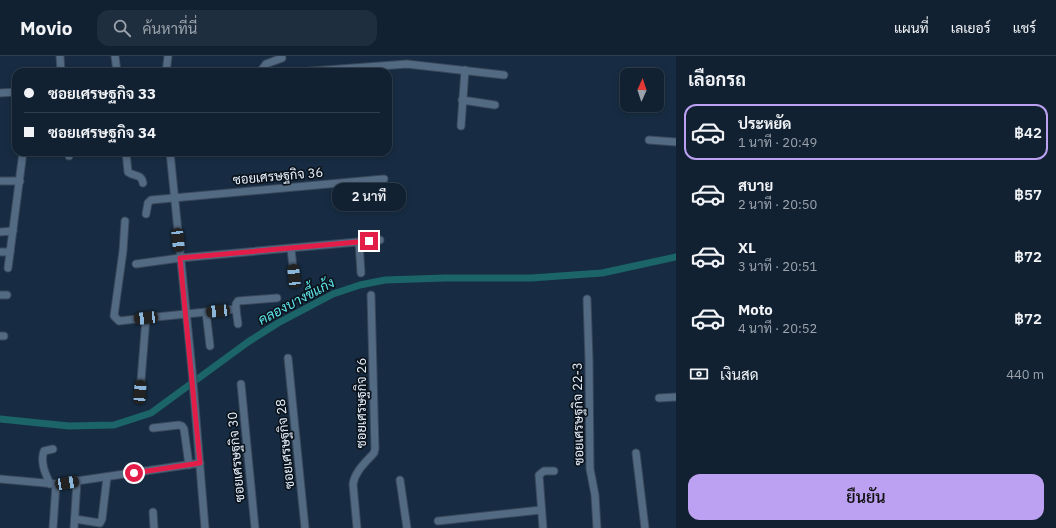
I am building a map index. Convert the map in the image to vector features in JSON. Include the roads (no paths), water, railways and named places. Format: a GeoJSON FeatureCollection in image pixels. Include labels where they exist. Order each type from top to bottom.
{"type":"FeatureCollection","features":[{"type":"Feature","properties":{"kind":"street"},"geometry":{"type":"LineString","coordinates":[[60,56],[61,68]]}},
{"type":"Feature","properties":{"kind":"street"},"geometry":{"type":"LineString","coordinates":[[114,56],[116,68]]}},
{"type":"Feature","properties":{"kind":"street"},"geometry":{"type":"LineString","coordinates":[[166,68],[168,56]]}},
{"type":"Feature","properties":{"kind":"street"},"geometry":{"type":"LineString","coordinates":[[263,68],[266,64],[282,58]]}},
{"type":"Feature","properties":{"kind":"street"},"geometry":{"type":"LineString","coordinates":[[353,68],[407,64],[504,75]]}},
{"type":"Feature","properties":{"kind":"street"},"geometry":{"type":"LineString","coordinates":[[461,126],[465,70]]}},
{"type":"Feature","properties":{"kind":"street"},"geometry":{"type":"LineString","coordinates":[[0,93],[12,92]]}},
{"type":"Feature","properties":{"kind":"street"},"geometry":{"type":"LineString","coordinates":[[462,100],[495,105]]}},
{"type":"Feature","properties":{"kind":"street"},"geometry":{"type":"LineString","coordinates":[[650,140],[676,142]]}},
{"type":"Feature","properties":{"kind":"street"},"geometry":{"type":"LineString","coordinates":[[8,268],[23,156]]}},
{"type":"Feature","properties":{"kind":"street"},"geometry":{"type":"LineString","coordinates":[[126,156],[128,172],[141,177],[143,183]]}},
{"type":"Feature","properties":{"kind":"street"},"geometry":{"type":"LineString","coordinates":[[170,156],[192,370],[205,528]]}},
{"type":"Feature","properties":{"kind":"street","name":"ซอยเศรษฐกิจ 36"},"geometry":{"type":"LineString","coordinates":[[146,214],[148,203],[151,200],[384,179]]}},
{"type":"Feature","properties":{"kind":"street"},"geometry":{"type":"LineString","coordinates":[[0,181],[20,181]]}},
{"type":"Feature","properties":{"kind":"street"},"geometry":{"type":"LineString","coordinates":[[125,221],[114,316],[119,321],[236,309]]}},
{"type":"Feature","properties":{"kind":"street"},"geometry":{"type":"LineString","coordinates":[[0,232],[12,231]]}},
{"type":"Feature","properties":{"kind":"street"},"geometry":{"type":"LineString","coordinates":[[136,264],[180,258],[380,240]]}},
{"type":"Feature","properties":{"kind":"street"},"geometry":{"type":"LineString","coordinates":[[358,242],[361,273]]}},
{"type":"Feature","properties":{"kind":"street"},"geometry":{"type":"LineString","coordinates":[[291,249],[294,276]]}},
{"type":"Feature","properties":{"kind":"street"},"geometry":{"type":"LineString","coordinates":[[0,252],[10,252]]}},
{"type":"Feature","properties":{"kind":"street","name":"ซอยเศรษฐกิจ 26"},"geometry":{"type":"LineString","coordinates":[[357,528],[353,484],[354,478],[374,453],[375,449],[372,295]]}},
{"type":"Feature","properties":{"kind":"street"},"geometry":{"type":"LineString","coordinates":[[238,324],[236,304],[238,302],[277,298]]}},
{"type":"Feature","properties":{"kind":"street","name":"ซอยเศรษฐกิจ 22-3"},"geometry":{"type":"LineString","coordinates":[[587,299],[590,469],[595,494],[597,528]]}},
{"type":"Feature","properties":{"kind":"street"},"geometry":{"type":"LineString","coordinates":[[206,312],[210,346]]}},
{"type":"Feature","properties":{"kind":"street"},"geometry":{"type":"LineString","coordinates":[[140,392],[146,318]]}},
{"type":"Feature","properties":{"kind":"street","name":"ซอยเศรษฐกิจ 28"},"geometry":{"type":"LineString","coordinates":[[288,358],[305,528]]}},
{"type":"Feature","properties":{"kind":"street","name":"ซอยเศรษฐกิจ 30"},"geometry":{"type":"LineString","coordinates":[[241,384],[255,528]]}},
{"type":"Feature","properties":{"kind":"street"},"geometry":{"type":"LineString","coordinates":[[659,398],[676,397]]}},
{"type":"Feature","properties":{"kind":"street"},"geometry":{"type":"LineString","coordinates":[[153,428],[179,424],[182,426],[184,429],[189,465]]}},
{"type":"Feature","properties":{"kind":"street"},"geometry":{"type":"LineString","coordinates":[[52,448],[44,450],[42,460],[44,471],[53,484],[53,528]]}},
{"type":"Feature","properties":{"kind":"street"},"geometry":{"type":"LineString","coordinates":[[636,453],[645,528]]}},
{"type":"Feature","properties":{"kind":"street"},"geometry":{"type":"LineString","coordinates":[[0,479],[53,484],[200,463]]}},
{"type":"Feature","properties":{"kind":"street"},"geometry":{"type":"LineString","coordinates":[[543,528],[539,475],[544,470],[554,471]]}},
{"type":"Feature","properties":{"kind":"street"},"geometry":{"type":"LineString","coordinates":[[75,519],[100,523],[102,519],[107,477]]}},
{"type":"Feature","properties":{"kind":"street"},"geometry":{"type":"LineString","coordinates":[[400,480],[407,528]]}},
{"type":"Feature","properties":{"kind":"street"},"geometry":{"type":"LineString","coordinates":[[74,528],[77,481]]}},
{"type":"Feature","properties":{"kind":"street"},"geometry":{"type":"LineString","coordinates":[[438,521],[541,510]]}},
{"type":"Feature","properties":{"kind":"street"},"geometry":{"type":"LineString","coordinates":[[153,512],[154,528]]}},
{"type":"Feature","properties":{"kind":"waterway","name":"คลองบางขี้แก้ง"},"geometry":{"type":"LineString","coordinates":[[0,419],[69,426],[114,425],[151,413],[248,342],[278,323],[333,294],[360,285],[385,280],[531,278],[602,273],[676,257]]}}]}
